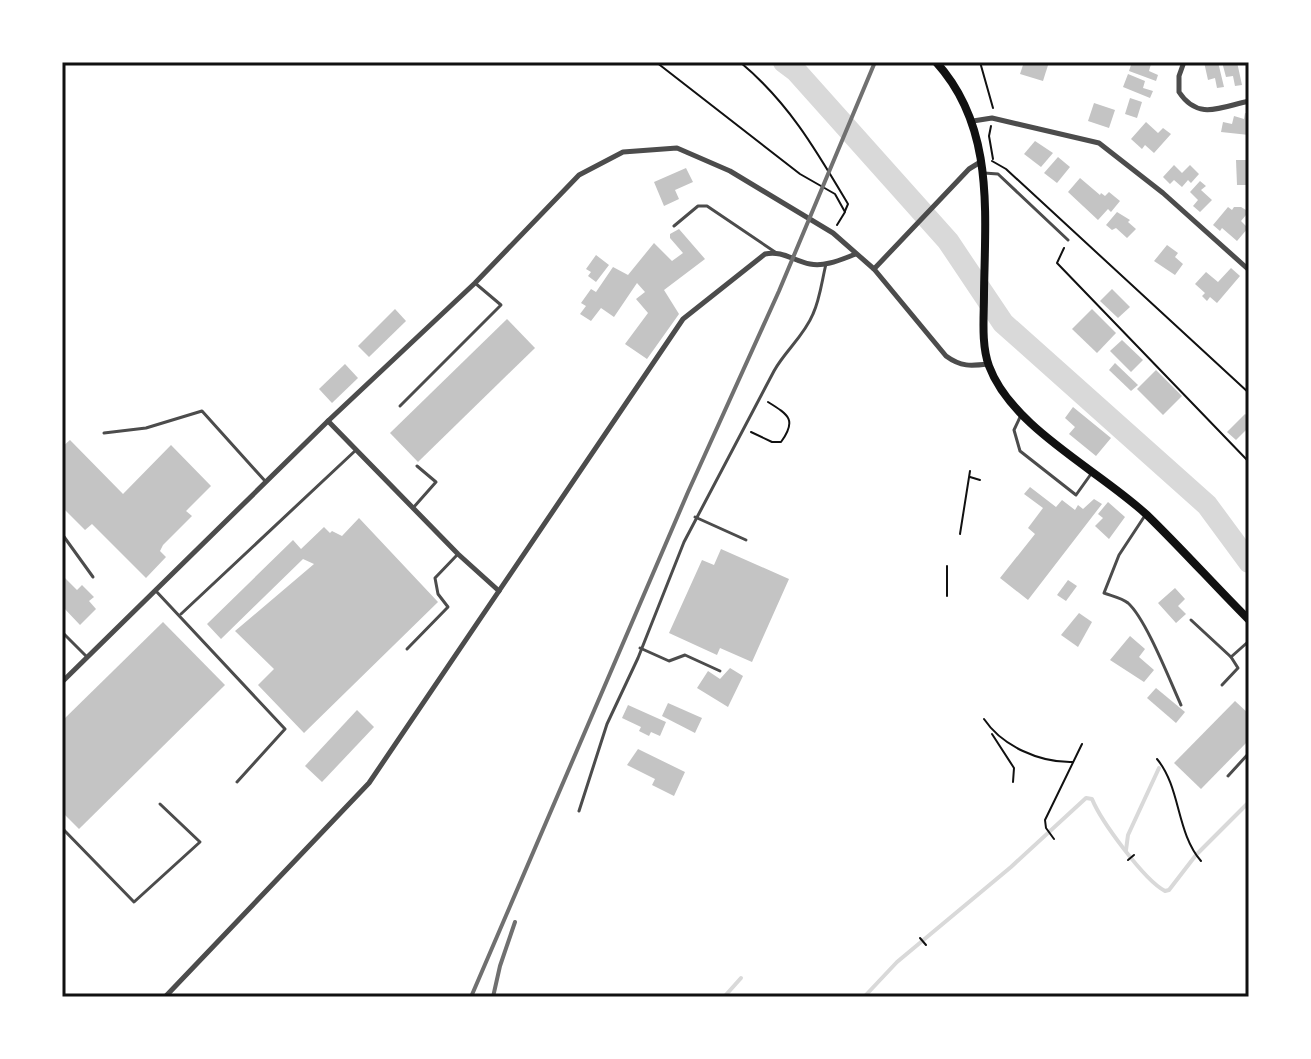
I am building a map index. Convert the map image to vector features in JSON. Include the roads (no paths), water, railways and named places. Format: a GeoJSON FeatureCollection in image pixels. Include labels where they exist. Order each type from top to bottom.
{"type":"FeatureCollection","features":[{"type":"Feature","properties":{"kind":"main road"},"geometry":{"type":"LineString","coordinates":[[936,62],[958,91],[973,121],[982,161],[984,335],[988,364],[1004,393],[1021,415],[1146,514],[1249,620]]}},
{"type":"Feature","properties":{"kind":"street"},"geometry":{"type":"LineString","coordinates":[[1184,62],[1179,76],[1179,92],[1191,107],[1208,111],[1249,101]]}},
{"type":"Feature","properties":{"kind":"street"},"geometry":{"type":"LineString","coordinates":[[973,121],[992,118],[1099,143],[1163,193],[1249,270]]}},
{"type":"Feature","properties":{"kind":"street"},"geometry":{"type":"LineString","coordinates":[[62,682],[328,421],[475,283],[579,175],[623,152],[677,148],[730,171],[833,233],[874,269],[956,364],[988,364]]}},
{"type":"Feature","properties":{"kind":"street"},"geometry":{"type":"LineString","coordinates":[[874,269],[961,181],[969,169],[982,161]]}},
{"type":"Feature","properties":{"kind":"street"},"geometry":{"type":"LineString","coordinates":[[165,997],[369,783],[683,319],[765,254],[775,252],[811,264],[826,264],[857,254]]}},
{"type":"Feature","properties":{"kind":"street"},"geometry":{"type":"LineString","coordinates":[[328,421],[458,554],[499,591]]}},
{"type":"Feature","properties":{"kind":"lane"},"geometry":{"type":"LineString","coordinates":[[984,173],[998,174],[1068,240]]}},
{"type":"Feature","properties":{"kind":"lane"},"geometry":{"type":"LineString","coordinates":[[674,226],[698,206],[707,206],[775,252]]}},
{"type":"Feature","properties":{"kind":"lane"},"geometry":{"type":"LineString","coordinates":[[579,811],[607,724],[695,517],[784,354],[798,340],[814,313],[826,264]]}},
{"type":"Feature","properties":{"kind":"lane"},"geometry":{"type":"LineString","coordinates":[[400,406],[501,305],[475,283]]}},
{"type":"Feature","properties":{"kind":"lane"},"geometry":{"type":"LineString","coordinates":[[104,433],[146,428],[202,411],[266,482]]}},
{"type":"Feature","properties":{"kind":"lane"},"geometry":{"type":"LineString","coordinates":[[1021,415],[1014,430],[1020,451],[1076,495],[1093,471]]}},
{"type":"Feature","properties":{"kind":"lane"},"geometry":{"type":"LineString","coordinates":[[180,616],[356,450]]}},
{"type":"Feature","properties":{"kind":"lane"},"geometry":{"type":"LineString","coordinates":[[413,508],[436,482],[417,466]]}},
{"type":"Feature","properties":{"kind":"lane"},"geometry":{"type":"LineString","coordinates":[[1146,514],[1119,555],[1104,593],[1127,602],[1131,607],[1151,640],[1181,705]]}},
{"type":"Feature","properties":{"kind":"lane"},"geometry":{"type":"LineString","coordinates":[[695,517],[746,540]]}},
{"type":"Feature","properties":{"kind":"lane"},"geometry":{"type":"LineString","coordinates":[[62,534],[93,577]]}},
{"type":"Feature","properties":{"kind":"lane"},"geometry":{"type":"LineString","coordinates":[[407,649],[448,607],[438,594],[435,578],[458,554]]}},
{"type":"Feature","properties":{"kind":"lane"},"geometry":{"type":"LineString","coordinates":[[155,590],[285,729],[237,782]]}},
{"type":"Feature","properties":{"kind":"lane"},"geometry":{"type":"LineString","coordinates":[[1191,620],[1231,657],[1238,668],[1222,685]]}},
{"type":"Feature","properties":{"kind":"lane"},"geometry":{"type":"LineString","coordinates":[[62,632],[87,657]]}},
{"type":"Feature","properties":{"kind":"lane"},"geometry":{"type":"LineString","coordinates":[[1231,657],[1249,641]]}},
{"type":"Feature","properties":{"kind":"lane"},"geometry":{"type":"LineString","coordinates":[[640,648],[669,661],[685,655],[720,671]]}},
{"type":"Feature","properties":{"kind":"lane"},"geometry":{"type":"LineString","coordinates":[[1228,776],[1249,753]]}},
{"type":"Feature","properties":{"kind":"lane"},"geometry":{"type":"LineString","coordinates":[[62,828],[134,902],[200,842],[160,804]]}},
{"type":"Feature","properties":{"kind":"waterway"},"geometry":{"type":"LineString","coordinates":[[784,62],[796,71],[948,241],[1003,323],[1207,505],[1249,562]]}},
{"type":"Feature","properties":{"kind":"waterway"},"geometry":{"type":"LineString","coordinates":[[1126,850],[1128,835],[1159,768]]}},
{"type":"Feature","properties":{"kind":"waterway"},"geometry":{"type":"LineString","coordinates":[[864,997],[897,962],[1011,867],[1086,798],[1092,799],[1135,863],[1165,891],[1249,802]]}},
{"type":"Feature","properties":{"kind":"waterway"},"geometry":{"type":"LineString","coordinates":[[724,997],[741,978]]}},
{"type":"Feature","properties":{"kind":"railway"},"geometry":{"type":"LineString","coordinates":[[471,997],[688,492],[779,291],[875,62]]}},
{"type":"Feature","properties":{"kind":"railway"},"geometry":{"type":"LineString","coordinates":[[493,997],[515,922]]}}]}
